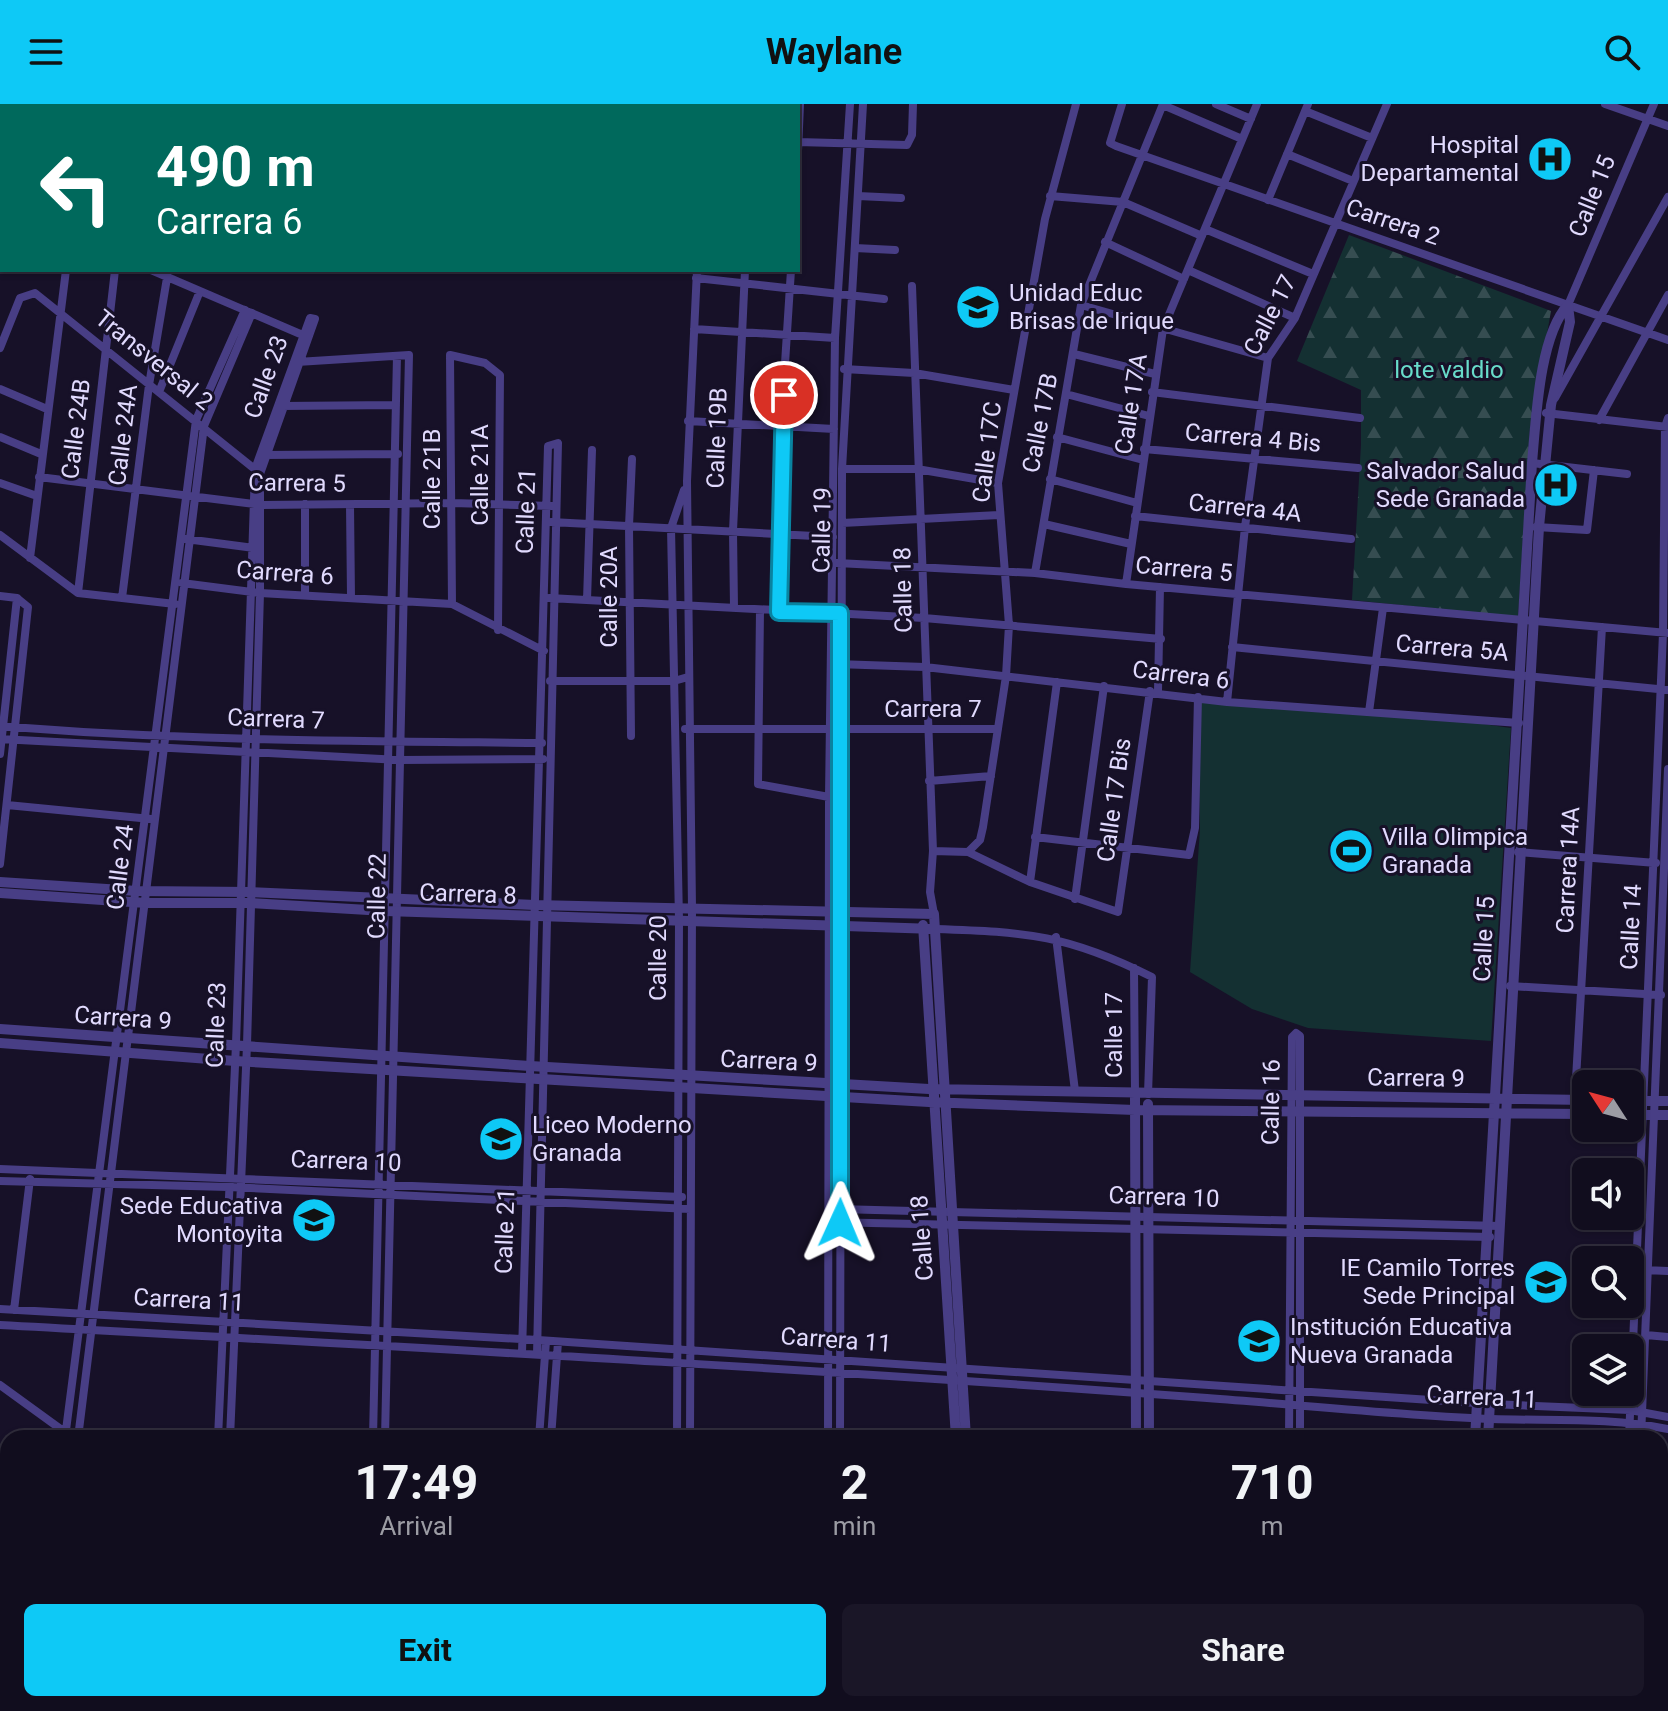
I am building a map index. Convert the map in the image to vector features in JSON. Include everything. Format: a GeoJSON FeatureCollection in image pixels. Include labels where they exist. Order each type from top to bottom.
{"type":"FeatureCollection","features":[{"type":"Feature","properties":{"kind":"street","name":"Calle 19"},"geometry":{"type":"LineString","coordinates":[[828,1430],[826,1222],[829,800],[835,728],[835,338],[850,104]]}},
{"type":"Feature","properties":{"kind":"street","name":"Calle 19"},"geometry":{"type":"LineString","coordinates":[[836,563],[842,523],[842,469],[863,104]]}},
{"type":"Feature","properties":{"kind":"street"},"geometry":{"type":"LineString","coordinates":[[800,142],[907,145],[912,135],[913,104]]}},
{"type":"Feature","properties":{"kind":"street","name":"Calle 17C"},"geometry":{"type":"LineString","coordinates":[[968,852],[980,840],[1006,676],[1009,625],[998,483],[1050,196],[1076,104]]}},
{"type":"Feature","properties":{"kind":"street","name":"Carrera 2"},"geometry":{"type":"LineString","coordinates":[[1122,104],[1110,143],[1668,340]]}},
{"type":"Feature","properties":{"kind":"street"},"geometry":{"type":"LineString","coordinates":[[1216,104],[1251,119]]}},
{"type":"Feature","properties":{"kind":"street","name":"Calle 17A"},"geometry":{"type":"LineString","coordinates":[[1126,584],[1163,329],[1257,104]]}},
{"type":"Feature","properties":{"kind":"street","name":"Calle 17"},"geometry":{"type":"LineString","coordinates":[[1227,702],[1259,405],[1268,358],[1295,318],[1387,104]]}},
{"type":"Feature","properties":{"kind":"street"},"geometry":{"type":"LineString","coordinates":[[1605,104],[1668,126]]}},
{"type":"Feature","properties":{"kind":"street","name":"Calle 15"},"geometry":{"type":"LineString","coordinates":[[1476,1430],[1510,851],[1534,527],[1532,463],[1537,412],[1557,317],[1568,305],[1654,104]]}},
{"type":"Feature","properties":{"kind":"street"},"geometry":{"type":"LineString","coordinates":[[1163,105],[1242,139]]}},
{"type":"Feature","properties":{"kind":"street","name":"Calle 17B"},"geometry":{"type":"LineString","coordinates":[[1035,573],[1081,305],[1163,105]]}},
{"type":"Feature","properties":{"kind":"street"},"geometry":{"type":"LineString","coordinates":[[1268,200],[1306,108],[1372,138]]}},
{"type":"Feature","properties":{"kind":"street"},"geometry":{"type":"LineString","coordinates":[[1287,154],[1353,181]]}},
{"type":"Feature","properties":{"kind":"street"},"geometry":{"type":"LineString","coordinates":[[858,196],[901,198]]}},
{"type":"Feature","properties":{"kind":"street"},"geometry":{"type":"LineString","coordinates":[[1050,196],[1123,202],[1313,274]]}},
{"type":"Feature","properties":{"kind":"street"},"geometry":{"type":"LineString","coordinates":[[1550,409],[1668,197]]}},
{"type":"Feature","properties":{"kind":"street"},"geometry":{"type":"LineString","coordinates":[[1105,242],[1295,318]]}},
{"type":"Feature","properties":{"kind":"street"},"geometry":{"type":"LineString","coordinates":[[855,248],[895,250]]}},
{"type":"Feature","properties":{"kind":"street"},"geometry":{"type":"LineString","coordinates":[[30,558],[66,272]]}},
{"type":"Feature","properties":{"kind":"street","name":"Calle 24B"},"geometry":{"type":"LineString","coordinates":[[78,593],[115,272]]}},
{"type":"Feature","properties":{"kind":"street"},"geometry":{"type":"LineString","coordinates":[[155,272],[248,312]]}},
{"type":"Feature","properties":{"kind":"street","name":"Calle 19B"},"geometry":{"type":"LineString","coordinates":[[734,608],[733,531],[745,272]]}},
{"type":"Feature","properties":{"kind":"street"},"geometry":{"type":"LineString","coordinates":[[779,612],[781,426],[791,272]]}},
{"type":"Feature","properties":{"kind":"street"},"geometry":{"type":"LineString","coordinates":[[696,274],[744,283],[884,299]]}},
{"type":"Feature","properties":{"kind":"street","name":"Calle 20"},"geometry":{"type":"LineString","coordinates":[[677,1430],[677,1197],[692,915],[687,481],[696,274]]}},
{"type":"Feature","properties":{"kind":"street","name":"Calle 24A"},"geometry":{"type":"LineString","coordinates":[[122,598],[149,385],[167,278]]}},
{"type":"Feature","properties":{"kind":"street","name":"Calle 18"},"geometry":{"type":"LineString","coordinates":[[912,286],[933,851],[930,892],[934,914],[954,1225],[956,1368]]}},
{"type":"Feature","properties":{"kind":"street"},"geometry":{"type":"LineString","coordinates":[[159,392],[200,291]]}},
{"type":"Feature","properties":{"kind":"street","name":"Transversal 2"},"geometry":{"type":"LineString","coordinates":[[0,348],[20,298],[35,293],[59,309],[258,471]]}},
{"type":"Feature","properties":{"kind":"street"},"geometry":{"type":"LineString","coordinates":[[1599,420],[1668,295]]}},
{"type":"Feature","properties":{"kind":"street"},"geometry":{"type":"LineString","coordinates":[[1081,305],[1268,358]]}},
{"type":"Feature","properties":{"kind":"street","name":"Calle 15"},"geometry":{"type":"LineString","coordinates":[[1534,527],[1545,464],[1550,409],[1570,322],[1568,305]]}},
{"type":"Feature","properties":{"kind":"street","name":"Calle 23"},"geometry":{"type":"LineString","coordinates":[[218,1430],[221,1337],[234,1182],[254,753],[250,739],[257,592],[258,471],[305,337],[248,312]]}},
{"type":"Feature","properties":{"kind":"street","name":"Calle 24"},"geometry":{"type":"LineString","coordinates":[[72,1430],[100,1185],[124,1039],[200,423],[248,312]]}},
{"type":"Feature","properties":{"kind":"street"},"geometry":{"type":"LineString","coordinates":[[694,329],[835,338]]}},
{"type":"Feature","properties":{"kind":"street"},"geometry":{"type":"LineString","coordinates":[[1074,354],[1155,374]]}},
{"type":"Feature","properties":{"kind":"street","name":"Calle 22"},"geometry":{"type":"LineString","coordinates":[[373,1430],[379,1184],[388,1055],[391,898],[388,760],[397,356],[409,355],[400,760],[391,898]]}},
{"type":"Feature","properties":{"kind":"street","name":"Calle 21B"},"geometry":{"type":"LineString","coordinates":[[450,355],[452,604]]}},
{"type":"Feature","properties":{"kind":"street","name":"Calle 21A"},"geometry":{"type":"LineString","coordinates":[[450,355],[485,363],[500,375],[498,630]]}},
{"type":"Feature","properties":{"kind":"street"},"geometry":{"type":"LineString","coordinates":[[297,362],[397,356]]}},
{"type":"Feature","properties":{"kind":"street"},"geometry":{"type":"LineString","coordinates":[[835,368],[914,373],[1014,390]]}},
{"type":"Feature","properties":{"kind":"street"},"geometry":{"type":"LineString","coordinates":[[0,389],[47,409]]}},
{"type":"Feature","properties":{"kind":"street"},"geometry":{"type":"LineString","coordinates":[[1152,392],[1360,418]]}},
{"type":"Feature","properties":{"kind":"street"},"geometry":{"type":"LineString","coordinates":[[1066,394],[1149,416]]}},
{"type":"Feature","properties":{"kind":"street"},"geometry":{"type":"LineString","coordinates":[[281,406],[396,405]]}},
{"type":"Feature","properties":{"kind":"street"},"geometry":{"type":"LineString","coordinates":[[1537,412],[1550,409],[1599,420],[1667,424]]}},
{"type":"Feature","properties":{"kind":"street"},"geometry":{"type":"LineString","coordinates":[[688,421],[834,429]]}},
{"type":"Feature","properties":{"kind":"street","name":"Calle 14"},"geometry":{"type":"LineString","coordinates":[[1648,1101],[1647,994],[1664,690],[1667,424]]}},
{"type":"Feature","properties":{"kind":"street"},"geometry":{"type":"LineString","coordinates":[[0,437],[41,454]]}},
{"type":"Feature","properties":{"kind":"street"},"geometry":{"type":"LineString","coordinates":[[1057,437],[1143,460]]}},
{"type":"Feature","properties":{"kind":"street","name":"Calle 21"},"geometry":{"type":"LineString","coordinates":[[539,1430],[541,1189],[554,599],[548,446],[558,443],[551,506]]}},
{"type":"Feature","properties":{"kind":"street","name":"Carrera 4 Bis"},"geometry":{"type":"LineString","coordinates":[[1144,449],[1254,456],[1358,468]]}},
{"type":"Feature","properties":{"kind":"street"},"geometry":{"type":"LineString","coordinates":[[587,600],[592,450]]}},
{"type":"Feature","properties":{"kind":"street"},"geometry":{"type":"LineString","coordinates":[[263,455],[407,454]]}},
{"type":"Feature","properties":{"kind":"street","name":"Calle 20A"},"geometry":{"type":"LineString","coordinates":[[631,736],[629,526],[632,459]]}},
{"type":"Feature","properties":{"kind":"street"},"geometry":{"type":"LineString","coordinates":[[1532,463],[1627,474]]}},
{"type":"Feature","properties":{"kind":"street"},"geometry":{"type":"LineString","coordinates":[[842,469],[917,469],[998,483]]}},
{"type":"Feature","properties":{"kind":"street"},"geometry":{"type":"LineString","coordinates":[[1534,527],[1587,530],[1594,470]]}},
{"type":"Feature","properties":{"kind":"street","name":"Carrera 5"},"geometry":{"type":"LineString","coordinates":[[39,477],[259,505],[501,503],[551,506]]}},
{"type":"Feature","properties":{"kind":"street"},"geometry":{"type":"LineString","coordinates":[[1050,479],[1137,503]]}},
{"type":"Feature","properties":{"kind":"street","name":"Calle 20"},"geometry":{"type":"LineString","coordinates":[[687,481],[671,528],[678,915],[690,1197],[690,1430]]}},
{"type":"Feature","properties":{"kind":"street"},"geometry":{"type":"LineString","coordinates":[[0,483],[37,496]]}},
{"type":"Feature","properties":{"kind":"street"},"geometry":{"type":"LineString","coordinates":[[305,504],[305,595]]}},
{"type":"Feature","properties":{"kind":"street","name":"Calle 23"},"geometry":{"type":"LineString","coordinates":[[257,592],[254,548],[259,505]]}},
{"type":"Feature","properties":{"kind":"street"},"geometry":{"type":"LineString","coordinates":[[350,505],[351,597]]}},
{"type":"Feature","properties":{"kind":"street"},"geometry":{"type":"LineString","coordinates":[[842,523],[999,515]]}},
{"type":"Feature","properties":{"kind":"street","name":"Carrera 4A"},"geometry":{"type":"LineString","coordinates":[[1135,516],[1351,539]]}},
{"type":"Feature","properties":{"kind":"street"},"geometry":{"type":"LineString","coordinates":[[551,522],[833,537]]}},
{"type":"Feature","properties":{"kind":"street","name":"Calle 21"},"geometry":{"type":"LineString","coordinates":[[522,1353],[542,651],[551,522]]}},
{"type":"Feature","properties":{"kind":"street"},"geometry":{"type":"LineString","coordinates":[[1044,524],[1131,544]]}},
{"type":"Feature","properties":{"kind":"street"},"geometry":{"type":"LineString","coordinates":[[0,535],[78,593],[178,604]]}},
{"type":"Feature","properties":{"kind":"street"},"geometry":{"type":"LineString","coordinates":[[186,539],[254,548]]}},
{"type":"Feature","properties":{"kind":"street","name":"Carrera 5"},"geometry":{"type":"LineString","coordinates":[[836,563],[1035,573],[1665,633]]}},
{"type":"Feature","properties":{"kind":"street","name":"Carrera 6"},"geometry":{"type":"LineString","coordinates":[[180,583],[257,592],[452,604]]}},
{"type":"Feature","properties":{"kind":"street"},"geometry":{"type":"LineString","coordinates":[[1154,691],[1161,639],[1160,587]]}},
{"type":"Feature","properties":{"kind":"street"},"geometry":{"type":"LineString","coordinates":[[0,596],[17,598],[28,607],[0,864]]}},
{"type":"Feature","properties":{"kind":"street"},"geometry":{"type":"LineString","coordinates":[[0,754],[17,598]]}},
{"type":"Feature","properties":{"kind":"street","name":"Carrera 6"},"geometry":{"type":"LineString","coordinates":[[544,598],[779,612],[836,612],[1161,639]]}},
{"type":"Feature","properties":{"kind":"street"},"geometry":{"type":"LineString","coordinates":[[452,604],[542,651],[553,652]]}},
{"type":"Feature","properties":{"kind":"street"},"geometry":{"type":"LineString","coordinates":[[1369,712],[1383,608]]}},
{"type":"Feature","properties":{"kind":"street"},"geometry":{"type":"LineString","coordinates":[[760,610],[758,784],[829,800]]}},
{"type":"Feature","properties":{"kind":"street","name":"Carrera 14A"},"geometry":{"type":"LineString","coordinates":[[1580,1070],[1581,990],[1602,627]]}},
{"type":"Feature","properties":{"kind":"street","name":"Carrera 5A"},"geometry":{"type":"LineString","coordinates":[[1232,647],[1664,690]]}},
{"type":"Feature","properties":{"kind":"street","name":"Carrera 6"},"geometry":{"type":"LineString","coordinates":[[835,664],[925,667],[1154,691],[1227,702],[1521,723]]}},
{"type":"Feature","properties":{"kind":"street"},"geometry":{"type":"LineString","coordinates":[[542,679],[674,681],[688,677]]}},
{"type":"Feature","properties":{"kind":"street"},"geometry":{"type":"LineString","coordinates":[[1030,882],[1057,682]]}},
{"type":"Feature","properties":{"kind":"street"},"geometry":{"type":"LineString","coordinates":[[933,851],[968,852],[1030,882],[1075,899],[1104,686]]}},
{"type":"Feature","properties":{"kind":"street","name":"Calle 17 Bis"},"geometry":{"type":"LineString","coordinates":[[1075,899],[1115,913],[1120,908],[1154,691]]}},
{"type":"Feature","properties":{"kind":"street"},"geometry":{"type":"LineString","coordinates":[[1035,837],[1189,855],[1195,828],[1198,697]]}},
{"type":"Feature","properties":{"kind":"street","name":"Calle 15"},"geometry":{"type":"LineString","coordinates":[[1488,1430],[1522,852],[1521,723]]}},
{"type":"Feature","properties":{"kind":"street","name":"Carrera 7"},"geometry":{"type":"LineString","coordinates":[[2,726],[400,744],[551,743]]}},
{"type":"Feature","properties":{"kind":"street","name":"Calle 19"},"geometry":{"type":"LineString","coordinates":[[835,728],[841,780],[840,1430]]}},
{"type":"Feature","properties":{"kind":"street","name":"Carrera 7"},"geometry":{"type":"LineString","coordinates":[[676,729],[998,729]]}},
{"type":"Feature","properties":{"kind":"street","name":"Carrera 7"},"geometry":{"type":"LineString","coordinates":[[1,739],[388,760],[551,759]]}},
{"type":"Feature","properties":{"kind":"street","name":"Calle 23"},"geometry":{"type":"LineString","coordinates":[[245,898],[243,753],[250,739]]}},
{"type":"Feature","properties":{"kind":"street","name":"Calle 14"},"geometry":{"type":"LineString","coordinates":[[1644,1109],[1657,1061],[1668,769]]}},
{"type":"Feature","properties":{"kind":"street"},"geometry":{"type":"LineString","coordinates":[[929,781],[991,776]]}},
{"type":"Feature","properties":{"kind":"street"},"geometry":{"type":"LineString","coordinates":[[830,779],[841,780]]}},
{"type":"Feature","properties":{"kind":"street"},"geometry":{"type":"LineString","coordinates":[[7,805],[151,819]]}},
{"type":"Feature","properties":{"kind":"street"},"geometry":{"type":"LineString","coordinates":[[1510,851],[1665,864]]}},
{"type":"Feature","properties":{"kind":"street","name":"Carrera 8"},"geometry":{"type":"LineString","coordinates":[[0,882],[142,897]]}},
{"type":"Feature","properties":{"kind":"street","name":"Calle 18"},"geometry":{"type":"LineString","coordinates":[[930,892],[922,914],[933,1103],[941,1225],[965,1430]]}},
{"type":"Feature","properties":{"kind":"street","name":"Carrera 8"},"geometry":{"type":"LineString","coordinates":[[0,893],[391,898],[535,910]]}},
{"type":"Feature","properties":{"kind":"street","name":"Carrera 8"},"geometry":{"type":"LineString","coordinates":[[245,898],[391,911],[547,910],[678,915],[934,914]]}},
{"type":"Feature","properties":{"kind":"street","name":"Carrera 8"},"geometry":{"type":"LineString","coordinates":[[692,915],[829,926],[935,929]]}},
{"type":"Feature","properties":{"kind":"street"},"geometry":{"type":"LineString","coordinates":[[935,929],[1018,931],[1056,937],[1101,952],[1134,968]]}},
{"type":"Feature","properties":{"kind":"street"},"geometry":{"type":"LineString","coordinates":[[1056,937],[1075,1091]]}},
{"type":"Feature","properties":{"kind":"street","name":"Calle 17"},"geometry":{"type":"LineString","coordinates":[[1136,1430],[1134,968],[1152,977],[1148,1094],[1149,1430]]}},
{"type":"Feature","properties":{"kind":"street"},"geometry":{"type":"LineString","coordinates":[[1502,985],[1661,995]]}},
{"type":"Feature","properties":{"kind":"street","name":"Carrera 9"},"geometry":{"type":"LineString","coordinates":[[0,1029],[544,1066],[828,1097],[933,1103],[1135,1110],[1572,1114]]}},
{"type":"Feature","properties":{"kind":"street","name":"Calle 16"},"geometry":{"type":"LineString","coordinates":[[1289,1430],[1288,1220],[1297,1096],[1300,1036],[1296,1033],[1292,1037],[1297,1096]]}},
{"type":"Feature","properties":{"kind":"street","name":"Carrera 9"},"geometry":{"type":"LineString","coordinates":[[0,1043],[240,1062],[544,1079],[842,1084],[1135,1094],[1572,1100]]}},
{"type":"Feature","properties":{"kind":"street","name":"Calle 24"},"geometry":{"type":"LineString","coordinates":[[73,1430],[96,1315],[112,1185],[122,1052]]}},
{"type":"Feature","properties":{"kind":"street"},"geometry":{"type":"LineString","coordinates":[[1657,1061],[1668,1062]]}},
{"type":"Feature","properties":{"kind":"street","name":"Calle 22"},"geometry":{"type":"LineString","coordinates":[[385,1430],[391,1183],[387,1070]]}},
{"type":"Feature","properties":{"kind":"street"},"geometry":{"type":"LineString","coordinates":[[1644,1101],[1668,1101]]}},
{"type":"Feature","properties":{"kind":"street","name":"Calle 16"},"geometry":{"type":"LineString","coordinates":[[1296,1111],[1300,1430]]}},
{"type":"Feature","properties":{"kind":"street"},"geometry":{"type":"LineString","coordinates":[[1644,1115],[1668,1115]]}},
{"type":"Feature","properties":{"kind":"street","name":"Calle 14"},"geometry":{"type":"LineString","coordinates":[[1636,1246],[1640,1142]]}},
{"type":"Feature","properties":{"kind":"street","name":"Calle 14"},"geometry":{"type":"LineString","coordinates":[[1642,1142],[1648,1270],[1642,1430]]}},
{"type":"Feature","properties":{"kind":"street","name":"Carrera 10"},"geometry":{"type":"LineString","coordinates":[[0,1169],[102,1172],[379,1196],[690,1209]]}},
{"type":"Feature","properties":{"kind":"street"},"geometry":{"type":"LineString","coordinates":[[14,1310],[31,1170]]}},
{"type":"Feature","properties":{"kind":"street","name":"Carrera 10"},"geometry":{"type":"LineString","coordinates":[[0,1181],[100,1185],[391,1183],[690,1197]]}},
{"type":"Feature","properties":{"kind":"street","name":"Calle 23"},"geometry":{"type":"LineString","coordinates":[[230,1430],[234,1182]]}},
{"type":"Feature","properties":{"kind":"street","name":"Carrera 10"},"geometry":{"type":"LineString","coordinates":[[827,1208],[1288,1220],[1487,1231]]}},
{"type":"Feature","properties":{"kind":"street"},"geometry":{"type":"LineString","coordinates":[[887,1224],[889,1210]]}},
{"type":"Feature","properties":{"kind":"street","name":"Carrera 10"},"geometry":{"type":"LineString","coordinates":[[826,1222],[1288,1233],[1500,1231]]}},
{"type":"Feature","properties":{"kind":"street"},"geometry":{"type":"LineString","coordinates":[[1644,1270],[1668,1271]]}},
{"type":"Feature","properties":{"kind":"street","name":"Carrera 11"},"geometry":{"type":"LineString","coordinates":[[0,1309],[542,1340],[1478,1404],[1630,1410],[1668,1417]]}},
{"type":"Feature","properties":{"kind":"street","name":"Calle 14"},"geometry":{"type":"LineString","coordinates":[[1630,1430],[1633,1318]]}},
{"type":"Feature","properties":{"kind":"street","name":"Carrera 11"},"geometry":{"type":"LineString","coordinates":[[0,1325],[541,1354],[1081,1388],[1489,1419],[1630,1423],[1668,1429]]}},
{"type":"Feature","properties":{"kind":"street"},"geometry":{"type":"LineString","coordinates":[[1646,1335],[1668,1337]]}},
{"type":"Feature","properties":{"kind":"street"},"geometry":{"type":"LineString","coordinates":[[552,1430],[558,1342]]}},
{"type":"Feature","properties":{"kind":"street"},"geometry":{"type":"LineString","coordinates":[[584,1358],[585,1343]]}},
{"type":"Feature","properties":{"kind":"street"},"geometry":{"type":"LineString","coordinates":[[1081,1375],[1081,1388]]}},
{"type":"Feature","properties":{"kind":"street","name":"Calle 18"},"geometry":{"type":"LineString","coordinates":[[956,1430],[957,1382]]}},
{"type":"Feature","properties":{"kind":"street"},"geometry":{"type":"LineString","coordinates":[[0,1385],[61,1430]]}},
{"type":"Feature","properties":{"kind":"green space","name":"lote valdio"},"geometry":{"type":"Polygon","coordinates":[[[1349,235],[1551,311],[1530,428],[1518,617],[1352,600],[1361,390],[1297,361],[1349,235]]]}},
{"type":"Feature","properties":{"kind":"green space","name":"Villa Olimpica Granada"},"geometry":{"type":"Polygon","coordinates":[[[1198,698],[1441,718],[1511,728],[1491,1041],[1308,1028],[1252,1009],[1190,972],[1200,829],[1198,698]]]}},
{"type":"Feature","properties":{"kind":"place","name":"Hospital Departamental"},"geometry":{"type":"Point","coordinates":[1550,159]}},
{"type":"Feature","properties":{"kind":"place","name":"Unidad Educ Brisas de Irique"},"geometry":{"type":"Point","coordinates":[978,307]}},
{"type":"Feature","properties":{"kind":"place","name":"Salvador Salud Sede Granada"},"geometry":{"type":"Point","coordinates":[1556,485]}},
{"type":"Feature","properties":{"kind":"place","name":"Villa Olimpica Granada"},"geometry":{"type":"Point","coordinates":[1351,851]}},
{"type":"Feature","properties":{"kind":"place","name":"Liceo Moderno Granada"},"geometry":{"type":"Point","coordinates":[501,1139]}},
{"type":"Feature","properties":{"kind":"place","name":"Sede Educativa Montoyita"},"geometry":{"type":"Point","coordinates":[314,1220]}},
{"type":"Feature","properties":{"kind":"place","name":"IE Camilo Torres Sede Principal"},"geometry":{"type":"Point","coordinates":[1546,1282]}},
{"type":"Feature","properties":{"kind":"place","name":"Institución Educativa Nueva Granada"},"geometry":{"type":"Point","coordinates":[1259,1341]}},
{"type":"Feature","properties":{"kind":"route"},"geometry":{"type":"LineString","coordinates":[[784,395],[779,612],[840,613],[840,1223]]}}]}
